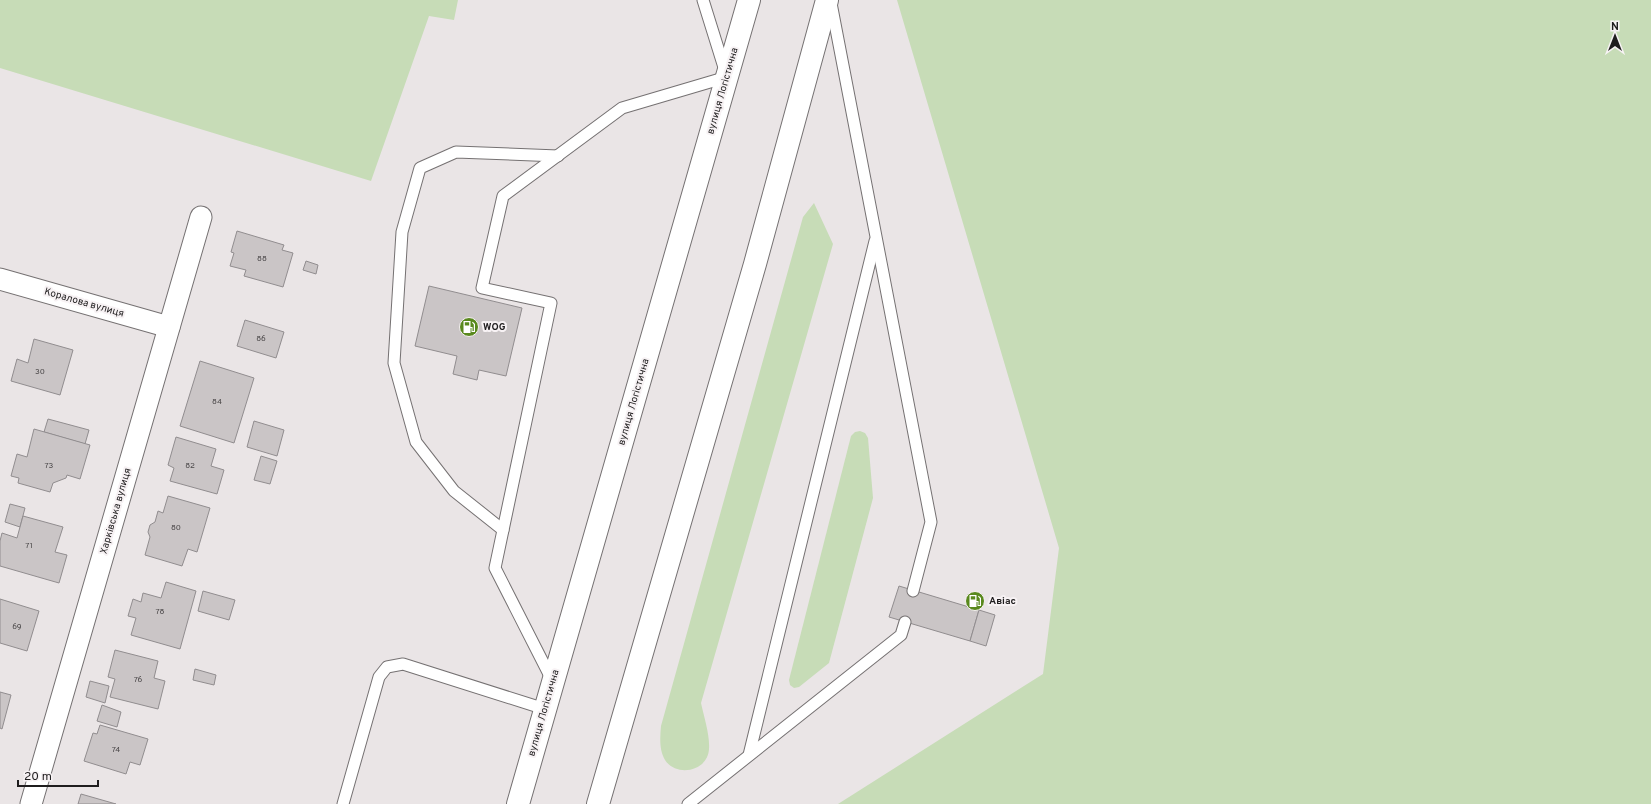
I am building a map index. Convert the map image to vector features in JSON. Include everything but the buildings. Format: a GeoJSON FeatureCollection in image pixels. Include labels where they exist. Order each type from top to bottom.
{"type":"FeatureCollection","features":[{"type":"Feature","properties":{"kind":"main road","name":"вулиця Логістична"},"geometry":{"type":"LineString","coordinates":[[518,804],[749,0]]}},
{"type":"Feature","properties":{"kind":"main road"},"geometry":{"type":"LineString","coordinates":[[598,804],[755,264],[828,0]]}},
{"type":"Feature","properties":{"kind":"street","name":"Харківська вулиця"},"geometry":{"type":"LineString","coordinates":[[31,804],[201,217]]}},
{"type":"Feature","properties":{"kind":"street","name":"Коралова вулиця"},"geometry":{"type":"LineString","coordinates":[[0,279],[169,327]]}},
{"type":"Feature","properties":{"kind":"lane"},"geometry":{"type":"LineString","coordinates":[[553,681],[495,568],[551,303],[482,288],[503,196],[622,108],[727,77],[703,0]]}},
{"type":"Feature","properties":{"kind":"lane"},"geometry":{"type":"LineString","coordinates":[[831,0],[931,522],[913,591]]}},
{"type":"Feature","properties":{"kind":"lane"},"geometry":{"type":"LineString","coordinates":[[503,530],[454,491],[416,442],[394,363],[402,232],[420,168],[456,152],[558,156]]}},
{"type":"Feature","properties":{"kind":"lane"},"geometry":{"type":"LineString","coordinates":[[749,755],[876,237]]}},
{"type":"Feature","properties":{"kind":"lane"},"geometry":{"type":"LineString","coordinates":[[688,804],[901,635],[905,622]]}},
{"type":"Feature","properties":{"kind":"lane"},"geometry":{"type":"LineString","coordinates":[[343,804],[379,677],[387,667],[403,664],[545,709]]}},
{"type":"Feature","properties":{"kind":"green space"},"geometry":{"type":"Polygon","coordinates":[[[0,0],[458,0],[454,20],[429,16],[371,181],[0,68],[0,0]]]}},
{"type":"Feature","properties":{"kind":"green space"},"geometry":{"type":"Polygon","coordinates":[[[897,0],[1651,0],[1651,804],[838,804],[1043,674],[1059,548],[897,0]]]}},
{"type":"Feature","properties":{"kind":"green space"},"geometry":{"type":"Polygon","coordinates":[[[814,203],[833,244],[701,703],[709,738],[707,757],[703,763],[691,770],[677,769],[670,766],[663,756],[660,743],[661,726],[803,217],[814,203]]]}},
{"type":"Feature","properties":{"kind":"green space"},"geometry":{"type":"Polygon","coordinates":[[[860,431],[865,433],[868,438],[873,498],[829,663],[799,687],[794,688],[790,685],[789,680],[851,436],[855,432],[860,431]]]}},
{"type":"Feature","properties":{"kind":"place","name":"WOG"},"geometry":{"type":"Point","coordinates":[469,327]}},
{"type":"Feature","properties":{"kind":"place","name":"Авіас"},"geometry":{"type":"Point","coordinates":[975,601]}}]}
